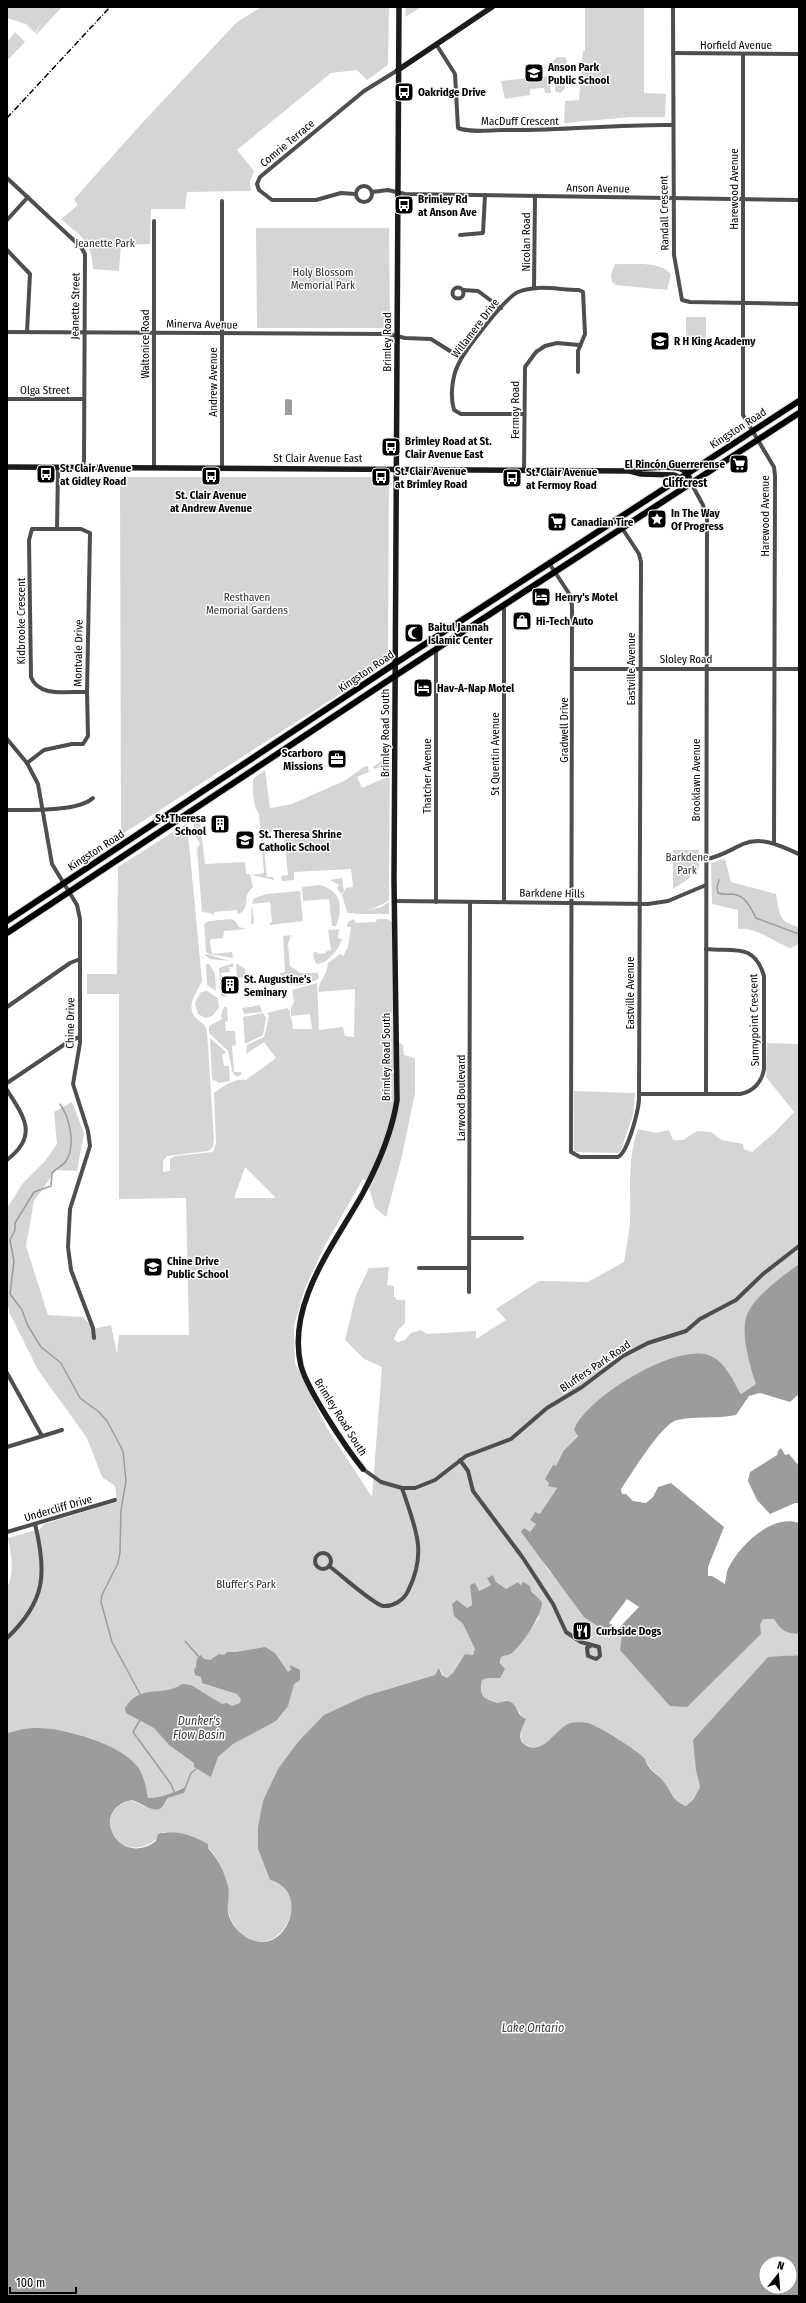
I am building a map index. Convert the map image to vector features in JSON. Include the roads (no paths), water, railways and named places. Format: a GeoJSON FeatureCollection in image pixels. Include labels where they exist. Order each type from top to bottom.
{"type":"FeatureCollection","features":[{"type":"Feature","properties":{"kind":"main road","name":"Brimley Road"},"geometry":{"type":"LineString","coordinates":[[395,676],[399,7]]}},
{"type":"Feature","properties":{"kind":"main road"},"geometry":{"type":"LineString","coordinates":[[398,70],[492,7]]}},
{"type":"Feature","properties":{"kind":"main road","name":"Kingston Road"},"geometry":{"type":"LineString","coordinates":[[7,921],[396,663],[799,401]]}},
{"type":"Feature","properties":{"kind":"main road","name":"Kingston Road"},"geometry":{"type":"LineString","coordinates":[[7,933],[395,676],[799,413]]}},
{"type":"Feature","properties":{"kind":"main road","name":"St Clair Avenue East"},"geometry":{"type":"LineString","coordinates":[[7,467],[397,468],[630,471],[641,474],[674,475],[680,478]]}},
{"type":"Feature","properties":{"kind":"main road","name":"St Clair Avenue East"},"geometry":{"type":"LineString","coordinates":[[630,471],[640,468],[682,469],[688,473]]}},
{"type":"Feature","properties":{"kind":"main road"},"geometry":{"type":"LineString","coordinates":[[688,473],[691,482]]}},
{"type":"Feature","properties":{"kind":"main road"},"geometry":{"type":"LineString","coordinates":[[680,478],[691,482]]}},
{"type":"Feature","properties":{"kind":"main road","name":"Brimley Road South"},"geometry":{"type":"LineString","coordinates":[[363,1470],[323,1409],[304,1376],[300,1354],[299,1334],[306,1303],[317,1275],[363,1193],[383,1152],[395,1116],[398,1084],[395,1020],[395,676]]}},
{"type":"Feature","properties":{"kind":"street","name":"Randall Crescent"},"geometry":{"type":"LineString","coordinates":[[673,7],[674,262],[682,300],[690,302],[799,304]]}},
{"type":"Feature","properties":{"kind":"street","name":"MacDuff Crescent"},"geometry":{"type":"LineString","coordinates":[[436,44],[455,74],[458,128],[475,130],[569,130],[633,124],[673,125]]}},
{"type":"Feature","properties":{"kind":"street","name":"Horfield Avenue"},"geometry":{"type":"LineString","coordinates":[[673,53],[799,54]]}},
{"type":"Feature","properties":{"kind":"street","name":"Harewood Avenue"},"geometry":{"type":"LineString","coordinates":[[743,54],[743,415],[774,467],[775,476],[773,669],[774,843]]}},
{"type":"Feature","properties":{"kind":"street","name":"Comrie Terrace"},"geometry":{"type":"LineString","coordinates":[[355,194],[341,193],[316,200],[272,200],[259,190],[257,184],[260,177],[364,91],[398,70]]}},
{"type":"Feature","properties":{"kind":"street","name":"Jeanette Street"},"geometry":{"type":"LineString","coordinates":[[7,178],[84,252],[84,461],[82,468]]}},
{"type":"Feature","properties":{"kind":"street","name":"Comrie Terrace"},"geometry":{"type":"LineString","coordinates":[[363,185],[369,187],[372,192],[371,198],[363,202],[358,199],[355,194],[358,188],[363,185]]}},
{"type":"Feature","properties":{"kind":"street","name":"Comrie Terrace"},"geometry":{"type":"LineString","coordinates":[[372,192],[388,190],[398,192]]}},
{"type":"Feature","properties":{"kind":"street","name":"Anson Avenue"},"geometry":{"type":"LineString","coordinates":[[398,192],[405,194],[799,200]]}},
{"type":"Feature","properties":{"kind":"street"},"geometry":{"type":"LineString","coordinates":[[460,235],[483,233],[485,195]]}},
{"type":"Feature","properties":{"kind":"street","name":"Nicolan Road"},"geometry":{"type":"LineString","coordinates":[[534,288],[535,196]]}},
{"type":"Feature","properties":{"kind":"street"},"geometry":{"type":"LineString","coordinates":[[7,220],[28,197]]}},
{"type":"Feature","properties":{"kind":"street","name":"Andrew Avenue"},"geometry":{"type":"LineString","coordinates":[[222,201],[222,468]]}},
{"type":"Feature","properties":{"kind":"street","name":"Waltonice Road"},"geometry":{"type":"LineString","coordinates":[[154,221],[154,468]]}},
{"type":"Feature","properties":{"kind":"street"},"geometry":{"type":"LineString","coordinates":[[7,250],[30,274],[27,332]]}},
{"type":"Feature","properties":{"kind":"street","name":"Willamere Drive"},"geometry":{"type":"LineString","coordinates":[[523,414],[461,414],[454,410],[454,380],[461,358],[500,308],[512,296],[534,288],[579,290],[583,292],[585,334],[579,345],[578,372]]}},
{"type":"Feature","properties":{"kind":"street"},"geometry":{"type":"LineString","coordinates":[[463,290],[478,291],[500,308]]}},
{"type":"Feature","properties":{"kind":"street","name":"Minerva Avenue"},"geometry":{"type":"LineString","coordinates":[[7,332],[388,334],[436,341],[461,358]]}},
{"type":"Feature","properties":{"kind":"street","name":"Fermoy Road"},"geometry":{"type":"LineString","coordinates":[[524,470],[524,374],[528,360],[545,346],[557,343],[579,345]]}},
{"type":"Feature","properties":{"kind":"street","name":"Olga Street"},"geometry":{"type":"LineString","coordinates":[[7,399],[83,399]]}},
{"type":"Feature","properties":{"kind":"street"},"geometry":{"type":"LineString","coordinates":[[57,529],[58,468]]}},
{"type":"Feature","properties":{"kind":"street","name":"Brooklawn Avenue"},"geometry":{"type":"LineString","coordinates":[[691,482],[703,505],[707,518],[706,1094]]}},
{"type":"Feature","properties":{"kind":"street","name":"Kidbrooke Crescent"},"geometry":{"type":"LineString","coordinates":[[57,529],[36,528],[29,532],[30,671],[32,681],[40,689],[53,692],[87,692]]}},
{"type":"Feature","properties":{"kind":"street","name":"Eastville Avenue"},"geometry":{"type":"LineString","coordinates":[[572,902],[573,1154],[588,1157],[618,1157],[622,1155],[637,1119],[639,1094],[639,668],[641,562],[638,554],[622,528]]}},
{"type":"Feature","properties":{"kind":"street","name":"Montvale Drive"},"geometry":{"type":"LineString","coordinates":[[27,763],[44,750],[86,743],[88,736],[87,692],[90,533],[84,529],[57,529]]}},
{"type":"Feature","properties":{"kind":"street","name":"Gradwell Drive"},"geometry":{"type":"LineString","coordinates":[[549,564],[572,600],[572,902]]}},
{"type":"Feature","properties":{"kind":"street","name":"St Quentin Avenue"},"geometry":{"type":"LineString","coordinates":[[504,606],[504,902]]}},
{"type":"Feature","properties":{"kind":"street","name":"Thatcher Avenue"},"geometry":{"type":"LineString","coordinates":[[436,650],[436,902]]}},
{"type":"Feature","properties":{"kind":"street","name":"Sloley Road"},"geometry":{"type":"LineString","coordinates":[[573,669],[799,669]]}},
{"type":"Feature","properties":{"kind":"street","name":"Chine Drive"},"geometry":{"type":"LineString","coordinates":[[7,740],[27,763],[38,784],[44,810],[52,864],[77,905],[80,920],[80,1037],[73,1084],[88,1131],[90,1146],[70,1209],[68,1247],[71,1270],[93,1328],[94,1338]]}},
{"type":"Feature","properties":{"kind":"street"},"geometry":{"type":"LineString","coordinates":[[7,810],[44,810],[85,803],[93,798]]}},
{"type":"Feature","properties":{"kind":"street"},"geometry":{"type":"LineString","coordinates":[[706,859],[719,857],[752,841],[774,843],[799,854]]}},
{"type":"Feature","properties":{"kind":"street","name":"Barkdene Hills"},"geometry":{"type":"LineString","coordinates":[[395,901],[639,904],[668,901],[706,885]]}},
{"type":"Feature","properties":{"kind":"street","name":"Larwood Boulevard"},"geometry":{"type":"LineString","coordinates":[[469,1292],[470,903]]}},
{"type":"Feature","properties":{"kind":"street","name":"Sunnypoint Crescent"},"geometry":{"type":"LineString","coordinates":[[639,1094],[746,1093],[755,1087],[762,1078],[764,1069],[764,976],[754,957],[737,949],[706,949]]}},
{"type":"Feature","properties":{"kind":"street"},"geometry":{"type":"LineString","coordinates":[[7,1007],[70,963],[80,959]]}},
{"type":"Feature","properties":{"kind":"street"},"geometry":{"type":"LineString","coordinates":[[7,1083],[69,1041],[80,1037]]}},
{"type":"Feature","properties":{"kind":"street"},"geometry":{"type":"LineString","coordinates":[[7,1090],[23,1114],[26,1129],[23,1144],[7,1160]]}},
{"type":"Feature","properties":{"kind":"street"},"geometry":{"type":"LineString","coordinates":[[470,1238],[522,1238]]}},
{"type":"Feature","properties":{"kind":"street","name":"Bluffers Park Road"},"geometry":{"type":"LineString","coordinates":[[363,1470],[381,1482],[402,1488],[415,1488],[435,1480],[460,1460],[472,1453],[511,1439],[547,1408],[582,1387],[634,1350],[657,1339],[686,1331],[700,1319],[736,1300],[763,1274],[799,1246]]}},
{"type":"Feature","properties":{"kind":"street"},"geometry":{"type":"LineString","coordinates":[[418,1268],[469,1268]]}},
{"type":"Feature","properties":{"kind":"street"},"geometry":{"type":"LineString","coordinates":[[7,1374],[42,1436]]}},
{"type":"Feature","properties":{"kind":"street"},"geometry":{"type":"LineString","coordinates":[[7,1446],[62,1430]]}},
{"type":"Feature","properties":{"kind":"street"},"geometry":{"type":"LineString","coordinates":[[460,1460],[468,1471],[473,1491],[540,1584],[557,1610],[563,1627],[570,1635],[590,1646]]}},
{"type":"Feature","properties":{"kind":"street"},"geometry":{"type":"LineString","coordinates":[[329,1566],[374,1602],[383,1606],[394,1605],[406,1595],[415,1577],[420,1560],[419,1542],[402,1488]]}},
{"type":"Feature","properties":{"kind":"street","name":"Undercliff Drive"},"geometry":{"type":"LineString","coordinates":[[7,1532],[115,1500]]}},
{"type":"Feature","properties":{"kind":"street"},"geometry":{"type":"LineString","coordinates":[[7,1638],[24,1620],[35,1603],[40,1584],[43,1557],[36,1524]]}},
{"type":"Feature","properties":{"kind":"water"},"geometry":{"type":"Polygon","coordinates":[[[285,400],[292,400],[292,415],[285,415],[285,400]]]}},
{"type":"Feature","properties":{"kind":"water"},"geometry":{"type":"Polygon","coordinates":[[[799,1264],[799,1394],[790,1402],[760,1393],[749,1396],[736,1415],[677,1420],[663,1430],[621,1489],[622,1494],[626,1494],[633,1501],[646,1503],[653,1497],[658,1487],[671,1483],[724,1527],[708,1567],[708,1576],[712,1576],[725,1584],[727,1571],[733,1560],[757,1534],[767,1527],[778,1523],[789,1521],[799,1523],[799,1634],[784,1631],[774,1619],[763,1619],[760,1625],[761,1634],[687,1707],[670,1706],[620,1650],[622,1635],[613,1630],[602,1629],[584,1617],[521,1532],[524,1528],[530,1532],[536,1524],[530,1520],[535,1512],[540,1514],[557,1488],[548,1486],[549,1483],[545,1479],[553,1465],[556,1466],[564,1450],[578,1436],[574,1430],[582,1417],[596,1402],[614,1388],[657,1364],[678,1357],[696,1354],[711,1356],[721,1363],[729,1373],[741,1394],[756,1384],[745,1340],[745,1322],[747,1315],[762,1294],[777,1280],[799,1264]]]}},
{"type":"Feature","properties":{"kind":"water"},"geometry":{"type":"Polygon","coordinates":[[[781,1448],[785,1455],[789,1454],[799,1466],[799,1503],[795,1503],[770,1514],[757,1500],[748,1481],[750,1472],[777,1455],[781,1448]]]}},
{"type":"Feature","properties":{"kind":"water","name":"Lake Ontario"},"geometry":{"type":"Polygon","coordinates":[[[493,1575],[496,1582],[506,1589],[518,1582],[521,1585],[523,1582],[530,1586],[531,1591],[542,1602],[536,1621],[526,1637],[512,1653],[501,1657],[500,1663],[505,1669],[500,1678],[488,1678],[482,1680],[481,1690],[483,1696],[498,1703],[509,1701],[513,1703],[522,1717],[526,1719],[520,1735],[524,1744],[531,1747],[537,1747],[543,1745],[570,1723],[588,1723],[618,1739],[641,1755],[651,1769],[667,1786],[675,1799],[686,1806],[693,1800],[700,1787],[696,1770],[693,1740],[768,1657],[799,1655],[799,2296],[7,2296],[7,1733],[27,1728],[46,1728],[89,1738],[104,1744],[129,1758],[137,1766],[143,1777],[148,1798],[161,1796],[184,1788],[184,1793],[168,1798],[160,1809],[152,1809],[131,1800],[118,1806],[112,1815],[110,1825],[114,1835],[120,1843],[130,1848],[143,1848],[156,1841],[158,1834],[171,1832],[184,1834],[208,1844],[208,1848],[223,1870],[228,1886],[228,1911],[231,1921],[237,1930],[246,1937],[255,1941],[267,1942],[277,1937],[285,1929],[290,1918],[292,1906],[289,1895],[282,1886],[270,1880],[258,1849],[258,1827],[263,1801],[278,1769],[298,1742],[324,1715],[365,1696],[435,1675],[439,1668],[442,1675],[447,1678],[453,1673],[465,1654],[473,1655],[475,1649],[463,1624],[454,1616],[452,1604],[457,1600],[467,1608],[472,1605],[470,1585],[475,1583],[479,1591],[491,1585],[487,1578],[493,1575]]]}},
{"type":"Feature","properties":{"kind":"water","name":"Dunker's Flow Basin"},"geometry":{"type":"Polygon","coordinates":[[[265,1647],[275,1653],[288,1672],[291,1670],[290,1665],[300,1670],[300,1680],[294,1684],[288,1706],[276,1721],[233,1744],[218,1757],[211,1777],[194,1767],[194,1763],[169,1745],[154,1728],[126,1713],[125,1708],[138,1695],[175,1688],[182,1684],[191,1685],[222,1704],[227,1703],[232,1706],[240,1703],[241,1699],[237,1694],[202,1683],[201,1677],[195,1675],[194,1670],[197,1659],[201,1655],[204,1659],[210,1660],[219,1654],[224,1655],[227,1652],[265,1647]]]}},
{"type":"Feature","properties":{"kind":"waterway"},"geometry":{"type":"LineString","coordinates":[[719,880],[717,887],[718,893],[740,896],[747,902],[756,918],[799,934]]}},
{"type":"Feature","properties":{"kind":"waterway"},"geometry":{"type":"LineString","coordinates":[[60,1104],[69,1124],[71,1148],[65,1163],[52,1173],[51,1186],[34,1192],[15,1223],[15,1230],[10,1240],[14,1261],[10,1294],[22,1310],[28,1326],[41,1347],[61,1363],[80,1398],[99,1412],[107,1421],[123,1451],[126,1481],[121,1510],[120,1552],[118,1563],[102,1595],[101,1602],[112,1642],[140,1694]]}},
{"type":"Feature","properties":{"kind":"waterway"},"geometry":{"type":"LineString","coordinates":[[185,1641],[199,1657]]}},
{"type":"Feature","properties":{"kind":"waterway"},"geometry":{"type":"LineString","coordinates":[[140,1720],[133,1732],[171,1784],[174,1792]]}},
{"type":"Feature","properties":{"kind":"waterway"},"geometry":{"type":"LineString","coordinates":[[184,1791],[191,1773],[196,1769]]}},
{"type":"Feature","properties":{"kind":"railway"},"geometry":{"type":"LineString","coordinates":[[7,118],[110,7]]}},
{"type":"Feature","properties":{"kind":"place","name":"Anson Park Public School"},"geometry":{"type":"Point","coordinates":[534,73]}},
{"type":"Feature","properties":{"kind":"place","name":"Oakridge Drive"},"geometry":{"type":"Point","coordinates":[404,92]}},
{"type":"Feature","properties":{"kind":"place","name":"Brimley Rd at Anson Ave"},"geometry":{"type":"Point","coordinates":[404,205]}},
{"type":"Feature","properties":{"kind":"place","name":"R H King Academy"},"geometry":{"type":"Point","coordinates":[660,341]}},
{"type":"Feature","properties":{"kind":"place","name":"Brimley Road at St. Clair Avenue East"},"geometry":{"type":"Point","coordinates":[391,447]}},
{"type":"Feature","properties":{"kind":"place","name":"El Rincón Guerrerense"},"geometry":{"type":"Point","coordinates":[739,464]}},
{"type":"Feature","properties":{"kind":"place","name":"St. Clair Avenue at Gidley Road"},"geometry":{"type":"Point","coordinates":[46,474]}},
{"type":"Feature","properties":{"kind":"place","name":"St. Clair Avenue at Andrew Avenue"},"geometry":{"type":"Point","coordinates":[211,476]}},
{"type":"Feature","properties":{"kind":"place","name":"St. Clair Avenue at Brimley Road"},"geometry":{"type":"Point","coordinates":[381,477]}},
{"type":"Feature","properties":{"kind":"place","name":"St. Clair Avenue at Fermoy Road"},"geometry":{"type":"Point","coordinates":[512,478]}},
{"type":"Feature","properties":{"kind":"place","name":"In The Way Of Progress"},"geometry":{"type":"Point","coordinates":[657,519]}},
{"type":"Feature","properties":{"kind":"place","name":"Canadian Tire"},"geometry":{"type":"Point","coordinates":[557,522]}},
{"type":"Feature","properties":{"kind":"place","name":"Henry's Motel"},"geometry":{"type":"Point","coordinates":[541,597]}},
{"type":"Feature","properties":{"kind":"place","name":"Hi-Tech Auto"},"geometry":{"type":"Point","coordinates":[522,621]}},
{"type":"Feature","properties":{"kind":"place","name":"Baitul Jannah Islamic Center"},"geometry":{"type":"Point","coordinates":[414,633]}},
{"type":"Feature","properties":{"kind":"place","name":"Hav-A-Nap Motel"},"geometry":{"type":"Point","coordinates":[423,688]}},
{"type":"Feature","properties":{"kind":"place","name":"Scarboro Missions"},"geometry":{"type":"Point","coordinates":[337,759]}},
{"type":"Feature","properties":{"kind":"place","name":"St. Theresa School"},"geometry":{"type":"Point","coordinates":[220,824]}},
{"type":"Feature","properties":{"kind":"place","name":"St. Theresa Shrine Catholic School"},"geometry":{"type":"Point","coordinates":[245,840]}},
{"type":"Feature","properties":{"kind":"place","name":"St. Augustine's Seminary"},"geometry":{"type":"Point","coordinates":[230,985]}},
{"type":"Feature","properties":{"kind":"place","name":"Chine Drive Public School"},"geometry":{"type":"Point","coordinates":[153,1267]}},
{"type":"Feature","properties":{"kind":"place","name":"Curbside Dogs"},"geometry":{"type":"Point","coordinates":[582,1631]}},
{"type":"Feature","properties":{"kind":"district","name":"Cliffcrest"},"geometry":{"type":"Point","coordinates":[685,483]}},
{"type":"Feature","properties":{"kind":"park label","name":"Jeanette Park"},"geometry":{"type":"Point","coordinates":[105,243]}},
{"type":"Feature","properties":{"kind":"park label","name":"Holy Blossom Memorial Park"},"geometry":{"type":"Point","coordinates":[323,278]}},
{"type":"Feature","properties":{"kind":"park label","name":"Resthaven Memorial Gardens"},"geometry":{"type":"Point","coordinates":[247,603]}},
{"type":"Feature","properties":{"kind":"park label","name":"Barkdene Park"},"geometry":{"type":"Point","coordinates":[687,863]}},
{"type":"Feature","properties":{"kind":"park label","name":"Bluffer's Park"},"geometry":{"type":"Point","coordinates":[246,1584]}}]}
